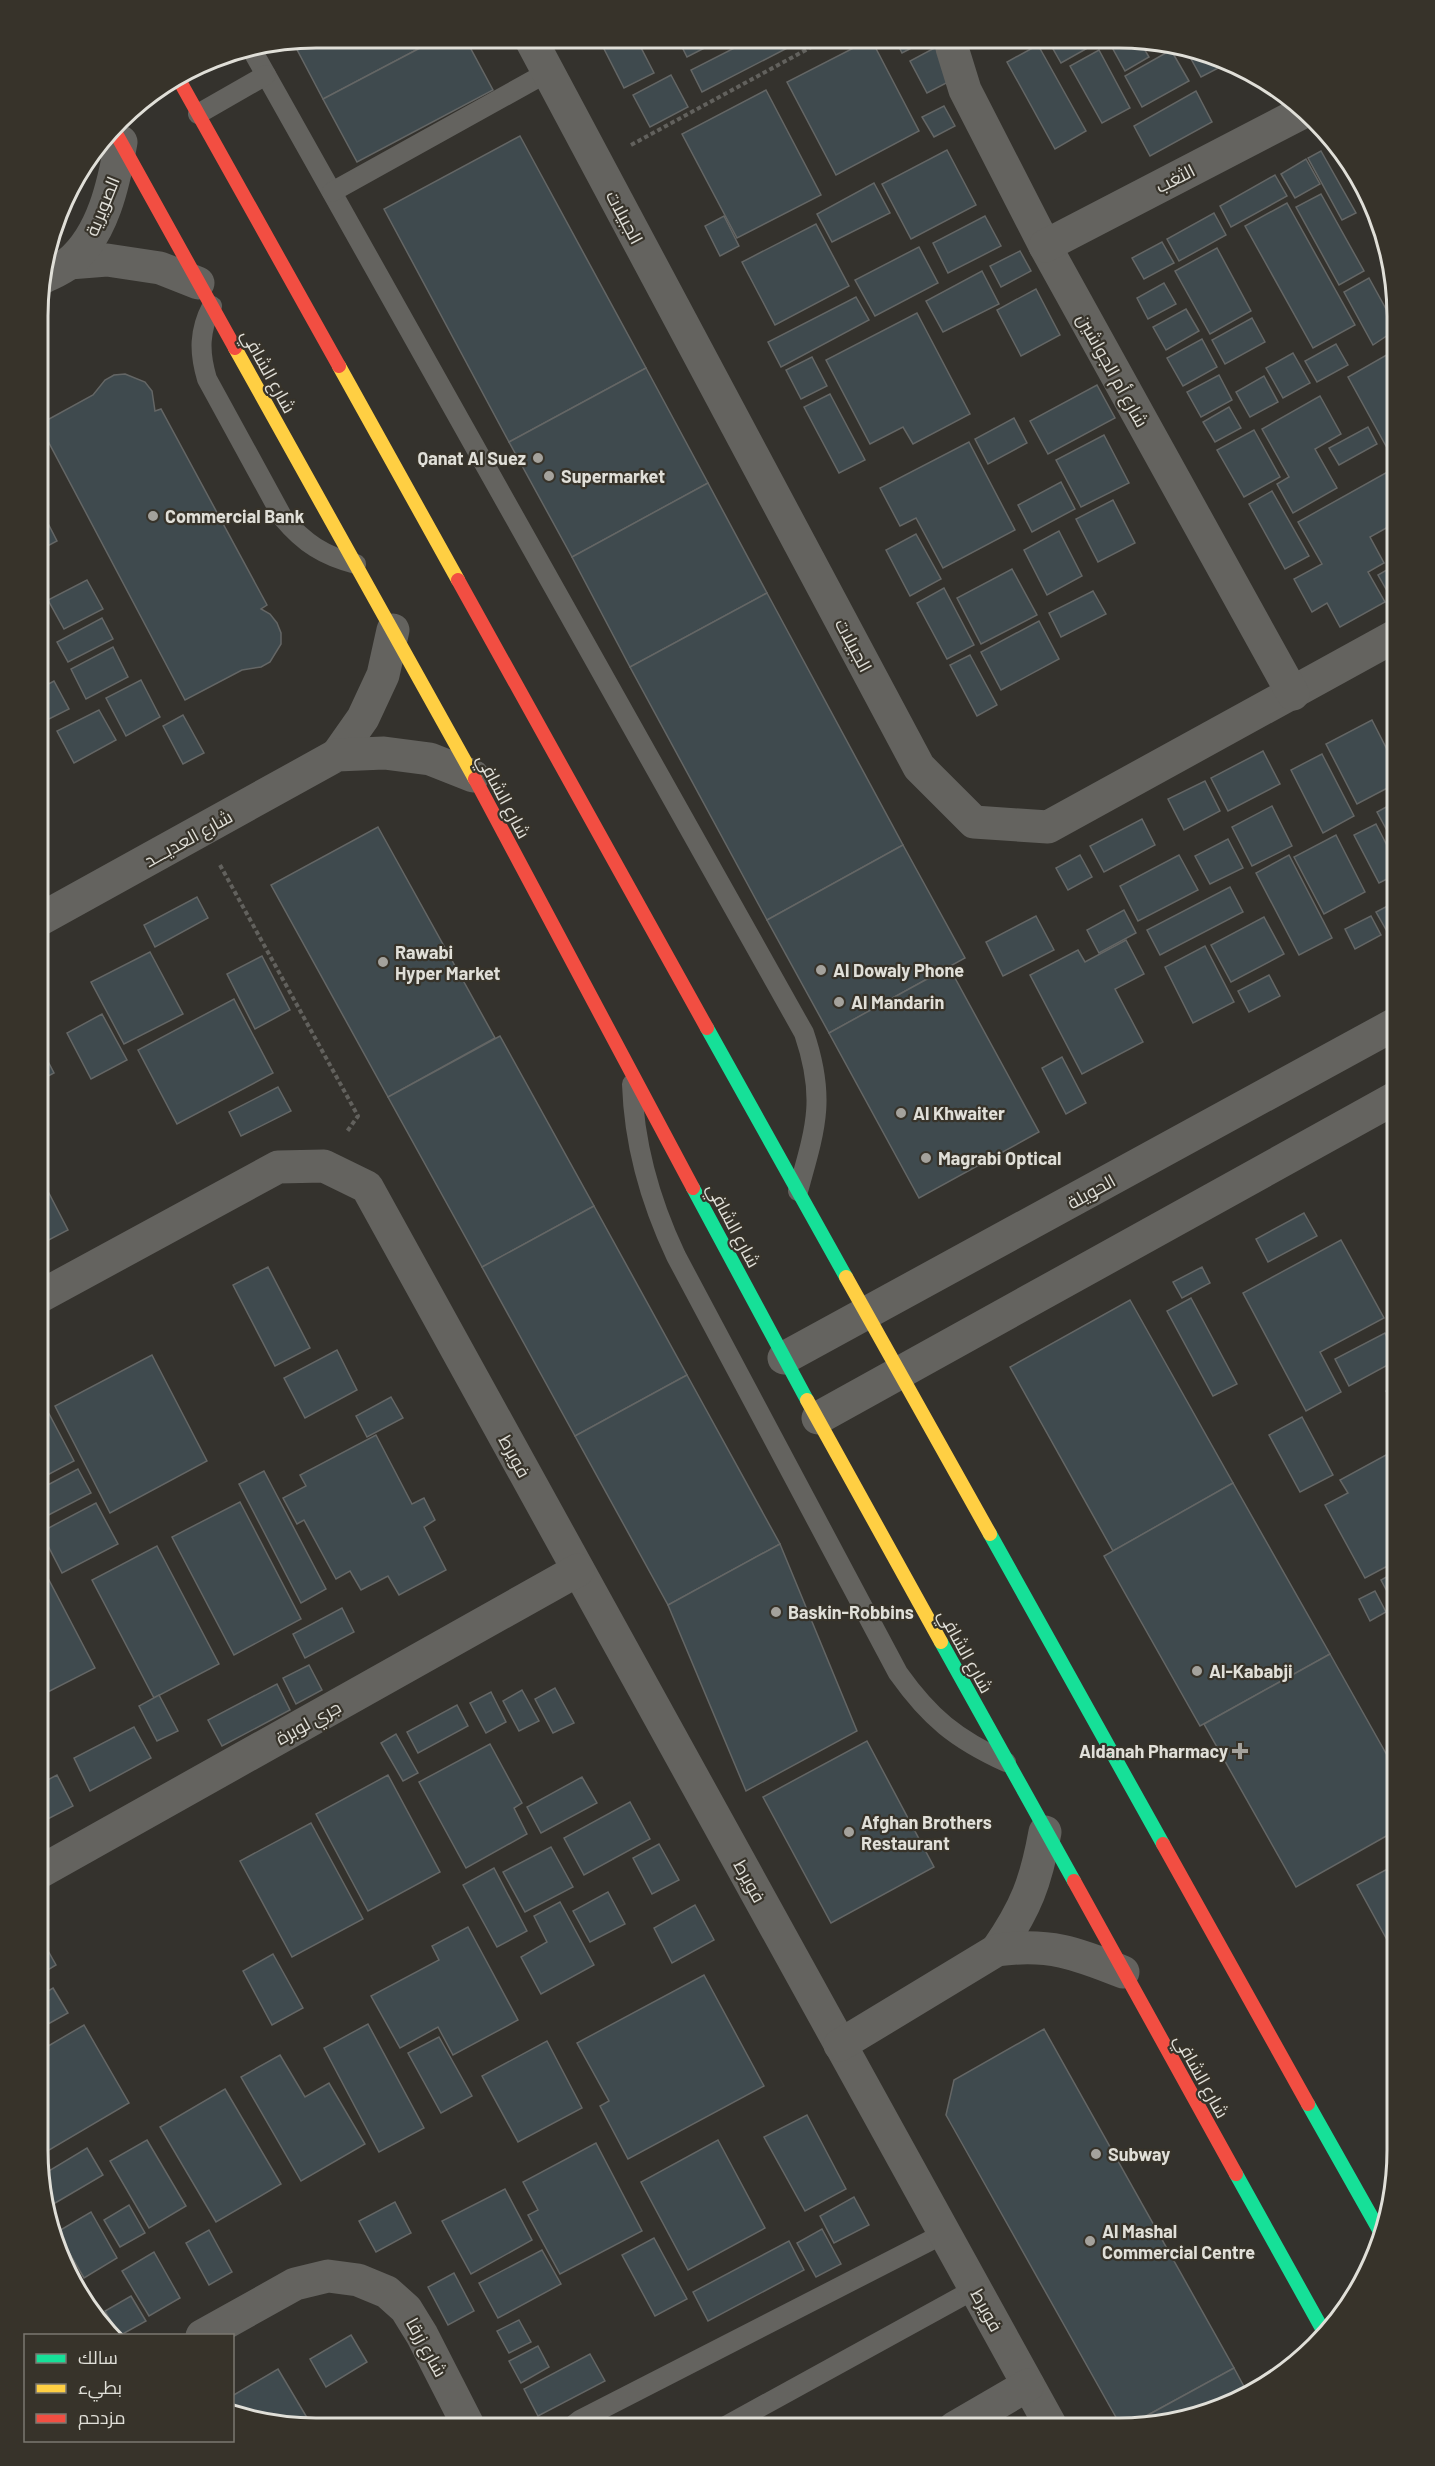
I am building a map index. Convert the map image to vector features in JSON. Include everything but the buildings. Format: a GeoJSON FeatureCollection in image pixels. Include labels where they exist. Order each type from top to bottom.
{"type":"FeatureCollection","features":[{"type":"Feature","properties":{"kind":"main road"},"geometry":{"type":"LineString","coordinates":[[182,84],[1376,2225]]}},
{"type":"Feature","properties":{"kind":"main road","name":"شارع الشافي"},"geometry":{"type":"LineString","coordinates":[[118,136],[473,776],[784,1358],[1321,2327]]}},
{"type":"Feature","properties":{"kind":"street","name":"الجبيلات"},"geometry":{"type":"LineString","coordinates":[[535,48],[919,767],[974,822],[1048,827],[1387,641]]}},
{"type":"Feature","properties":{"kind":"street","name":"شارع أم الجواشين"},"geometry":{"type":"LineString","coordinates":[[952,48],[965,90],[1045,246],[1293,694]]}},
{"type":"Feature","properties":{"kind":"street","name":"الثغب"},"geometry":{"type":"LineString","coordinates":[[1045,246],[1297,115]]}},
{"type":"Feature","properties":{"kind":"street","name":"الصويرية"},"geometry":{"type":"LineString","coordinates":[[51,273],[69,263],[93,234],[114,185],[118,136]]}},
{"type":"Feature","properties":{"kind":"street","name":"الصويرية"},"geometry":{"type":"LineString","coordinates":[[69,263],[107,260],[160,268],[205,294]]}},
{"type":"Feature","properties":{"kind":"street","name":"شارع العديـــد"},"geometry":{"type":"LineString","coordinates":[[48,915],[337,755],[363,718],[378,686],[393,630]]}},
{"type":"Feature","properties":{"kind":"street","name":"شارع العديـــد"},"geometry":{"type":"LineString","coordinates":[[337,755],[384,753],[430,759],[473,776]]}},
{"type":"Feature","properties":{"kind":"street","name":"الحويلة"},"geometry":{"type":"LineString","coordinates":[[784,1358],[1387,1028]]}},
{"type":"Feature","properties":{"kind":"street"},"geometry":{"type":"LineString","coordinates":[[818,1418],[1387,1102]]}},
{"type":"Feature","properties":{"kind":"street","name":"فويرط"},"geometry":{"type":"LineString","coordinates":[[48,1292],[278,1167],[324,1166],[367,1187],[1046,2418]]}},
{"type":"Feature","properties":{"kind":"street","name":"جري لوبرة"},"geometry":{"type":"LineString","coordinates":[[48,1867],[578,1570]]}},
{"type":"Feature","properties":{"kind":"street"},"geometry":{"type":"LineString","coordinates":[[997,1950],[1027,1901],[1039,1867],[1045,1832]]}},
{"type":"Feature","properties":{"kind":"street"},"geometry":{"type":"LineString","coordinates":[[840,2045],[997,1950],[1021,1947],[1052,1948],[1082,1955],[1123,1972]]}},
{"type":"Feature","properties":{"kind":"street","name":"شارع زرقا"},"geometry":{"type":"LineString","coordinates":[[206,2334],[295,2284],[328,2276],[358,2280],[387,2292],[406,2309],[422,2335],[464,2418]]}},
{"type":"Feature","properties":{"kind":"street"},"geometry":{"type":"LineString","coordinates":[[971,2418],[1028,2385]]}},
{"type":"Feature","properties":{"kind":"lane"},"geometry":{"type":"LineString","coordinates":[[255,55],[804,1033],[813,1060],[818,1087],[817,1114],[812,1142],[798,1191]]}},
{"type":"Feature","properties":{"kind":"lane"},"geometry":{"type":"LineString","coordinates":[[332,192],[548,72]]}},
{"type":"Feature","properties":{"kind":"lane"},"geometry":{"type":"LineString","coordinates":[[198,114],[266,75]]}},
{"type":"Feature","properties":{"kind":"lane"},"geometry":{"type":"LineString","coordinates":[[205,294],[201,358],[207,379],[283,518],[297,535],[315,549],[335,559],[356,564]]}},
{"type":"Feature","properties":{"kind":"lane"},"geometry":{"type":"LineString","coordinates":[[632,1072],[633,1111],[638,1148],[660,1221],[676,1256],[898,1673],[919,1702],[945,1727],[974,1747],[1006,1762]]}},
{"type":"Feature","properties":{"kind":"lane"},"geometry":{"type":"LineString","coordinates":[[584,2418],[945,2233]]}},
{"type":"Feature","properties":{"kind":"lane"},"geometry":{"type":"LineString","coordinates":[[740,2418],[975,2289]]}},
{"type":"Feature","properties":{"kind":"path"},"geometry":{"type":"LineString","coordinates":[[596,164],[809,48]]}},
{"type":"Feature","properties":{"kind":"path"},"geometry":{"type":"LineString","coordinates":[[201,831],[358,1116],[324,1166]]}},
{"type":"Feature","properties":{"kind":"traffic: fast"},"geometry":{"type":"LineString","coordinates":[[707,1028],[846,1277]]}},
{"type":"Feature","properties":{"kind":"traffic: fast"},"geometry":{"type":"LineString","coordinates":[[693,1188],[807,1400]]}},
{"type":"Feature","properties":{"kind":"traffic: fast"},"geometry":{"type":"LineString","coordinates":[[990,1534],[1163,1844]]}},
{"type":"Feature","properties":{"kind":"traffic: fast"},"geometry":{"type":"LineString","coordinates":[[941,1642],[1074,1881]]}},
{"type":"Feature","properties":{"kind":"traffic: fast"},"geometry":{"type":"LineString","coordinates":[[1308,2104],[1376,2225]]}},
{"type":"Feature","properties":{"kind":"traffic: fast"},"geometry":{"type":"LineString","coordinates":[[1236,2174],[1321,2327]]}},
{"type":"Feature","properties":{"kind":"traffic: slow"},"geometry":{"type":"LineString","coordinates":[[235,348],[475,779]]}},
{"type":"Feature","properties":{"kind":"traffic: slow"},"geometry":{"type":"LineString","coordinates":[[339,366],[458,580]]}},
{"type":"Feature","properties":{"kind":"traffic: slow"},"geometry":{"type":"LineString","coordinates":[[846,1277],[990,1534]]}},
{"type":"Feature","properties":{"kind":"traffic: slow"},"geometry":{"type":"LineString","coordinates":[[807,1400],[941,1642]]}},
{"type":"Feature","properties":{"kind":"traffic: jam"},"geometry":{"type":"LineString","coordinates":[[182,84],[339,366]]}},
{"type":"Feature","properties":{"kind":"traffic: jam"},"geometry":{"type":"LineString","coordinates":[[117,136],[235,348]]}},
{"type":"Feature","properties":{"kind":"traffic: jam"},"geometry":{"type":"LineString","coordinates":[[458,580],[707,1028]]}},
{"type":"Feature","properties":{"kind":"traffic: jam"},"geometry":{"type":"LineString","coordinates":[[475,779],[693,1188]]}},
{"type":"Feature","properties":{"kind":"traffic: jam"},"geometry":{"type":"LineString","coordinates":[[1163,1844],[1308,2104]]}},
{"type":"Feature","properties":{"kind":"traffic: jam"},"geometry":{"type":"LineString","coordinates":[[1074,1881],[1236,2174]]}},
{"type":"Feature","properties":{"kind":"place","name":"Qanat Al Suez"},"geometry":{"type":"Point","coordinates":[538,458]}},
{"type":"Feature","properties":{"kind":"place","name":"Supermarket"},"geometry":{"type":"Point","coordinates":[549,476]}},
{"type":"Feature","properties":{"kind":"place","name":"Commercial Bank"},"geometry":{"type":"Point","coordinates":[153,516]}},
{"type":"Feature","properties":{"kind":"place","name":"Rawabi Hyper Market"},"geometry":{"type":"Point","coordinates":[383,962]}},
{"type":"Feature","properties":{"kind":"place","name":"Al Dowaly Phone"},"geometry":{"type":"Point","coordinates":[821,970]}},
{"type":"Feature","properties":{"kind":"place","name":"Al Mandarin"},"geometry":{"type":"Point","coordinates":[839,1002]}},
{"type":"Feature","properties":{"kind":"place","name":"Al Khwaiter"},"geometry":{"type":"Point","coordinates":[901,1113]}},
{"type":"Feature","properties":{"kind":"place","name":"Magrabi Optical"},"geometry":{"type":"Point","coordinates":[926,1158]}},
{"type":"Feature","properties":{"kind":"place","name":"Baskin-Robbins"},"geometry":{"type":"Point","coordinates":[776,1612]}},
{"type":"Feature","properties":{"kind":"place","name":"Al-Kababji"},"geometry":{"type":"Point","coordinates":[1197,1671]}},
{"type":"Feature","properties":{"kind":"place","name":"Aldanah Pharmacy"},"geometry":{"type":"Point","coordinates":[1240,1751]}},
{"type":"Feature","properties":{"kind":"place","name":"Afghan Brothers Restaurant"},"geometry":{"type":"Point","coordinates":[849,1832]}},
{"type":"Feature","properties":{"kind":"place","name":"Subway"},"geometry":{"type":"Point","coordinates":[1096,2154]}},
{"type":"Feature","properties":{"kind":"place","name":"Al Mashal Commercial Centre"},"geometry":{"type":"Point","coordinates":[1090,2241]}}]}
